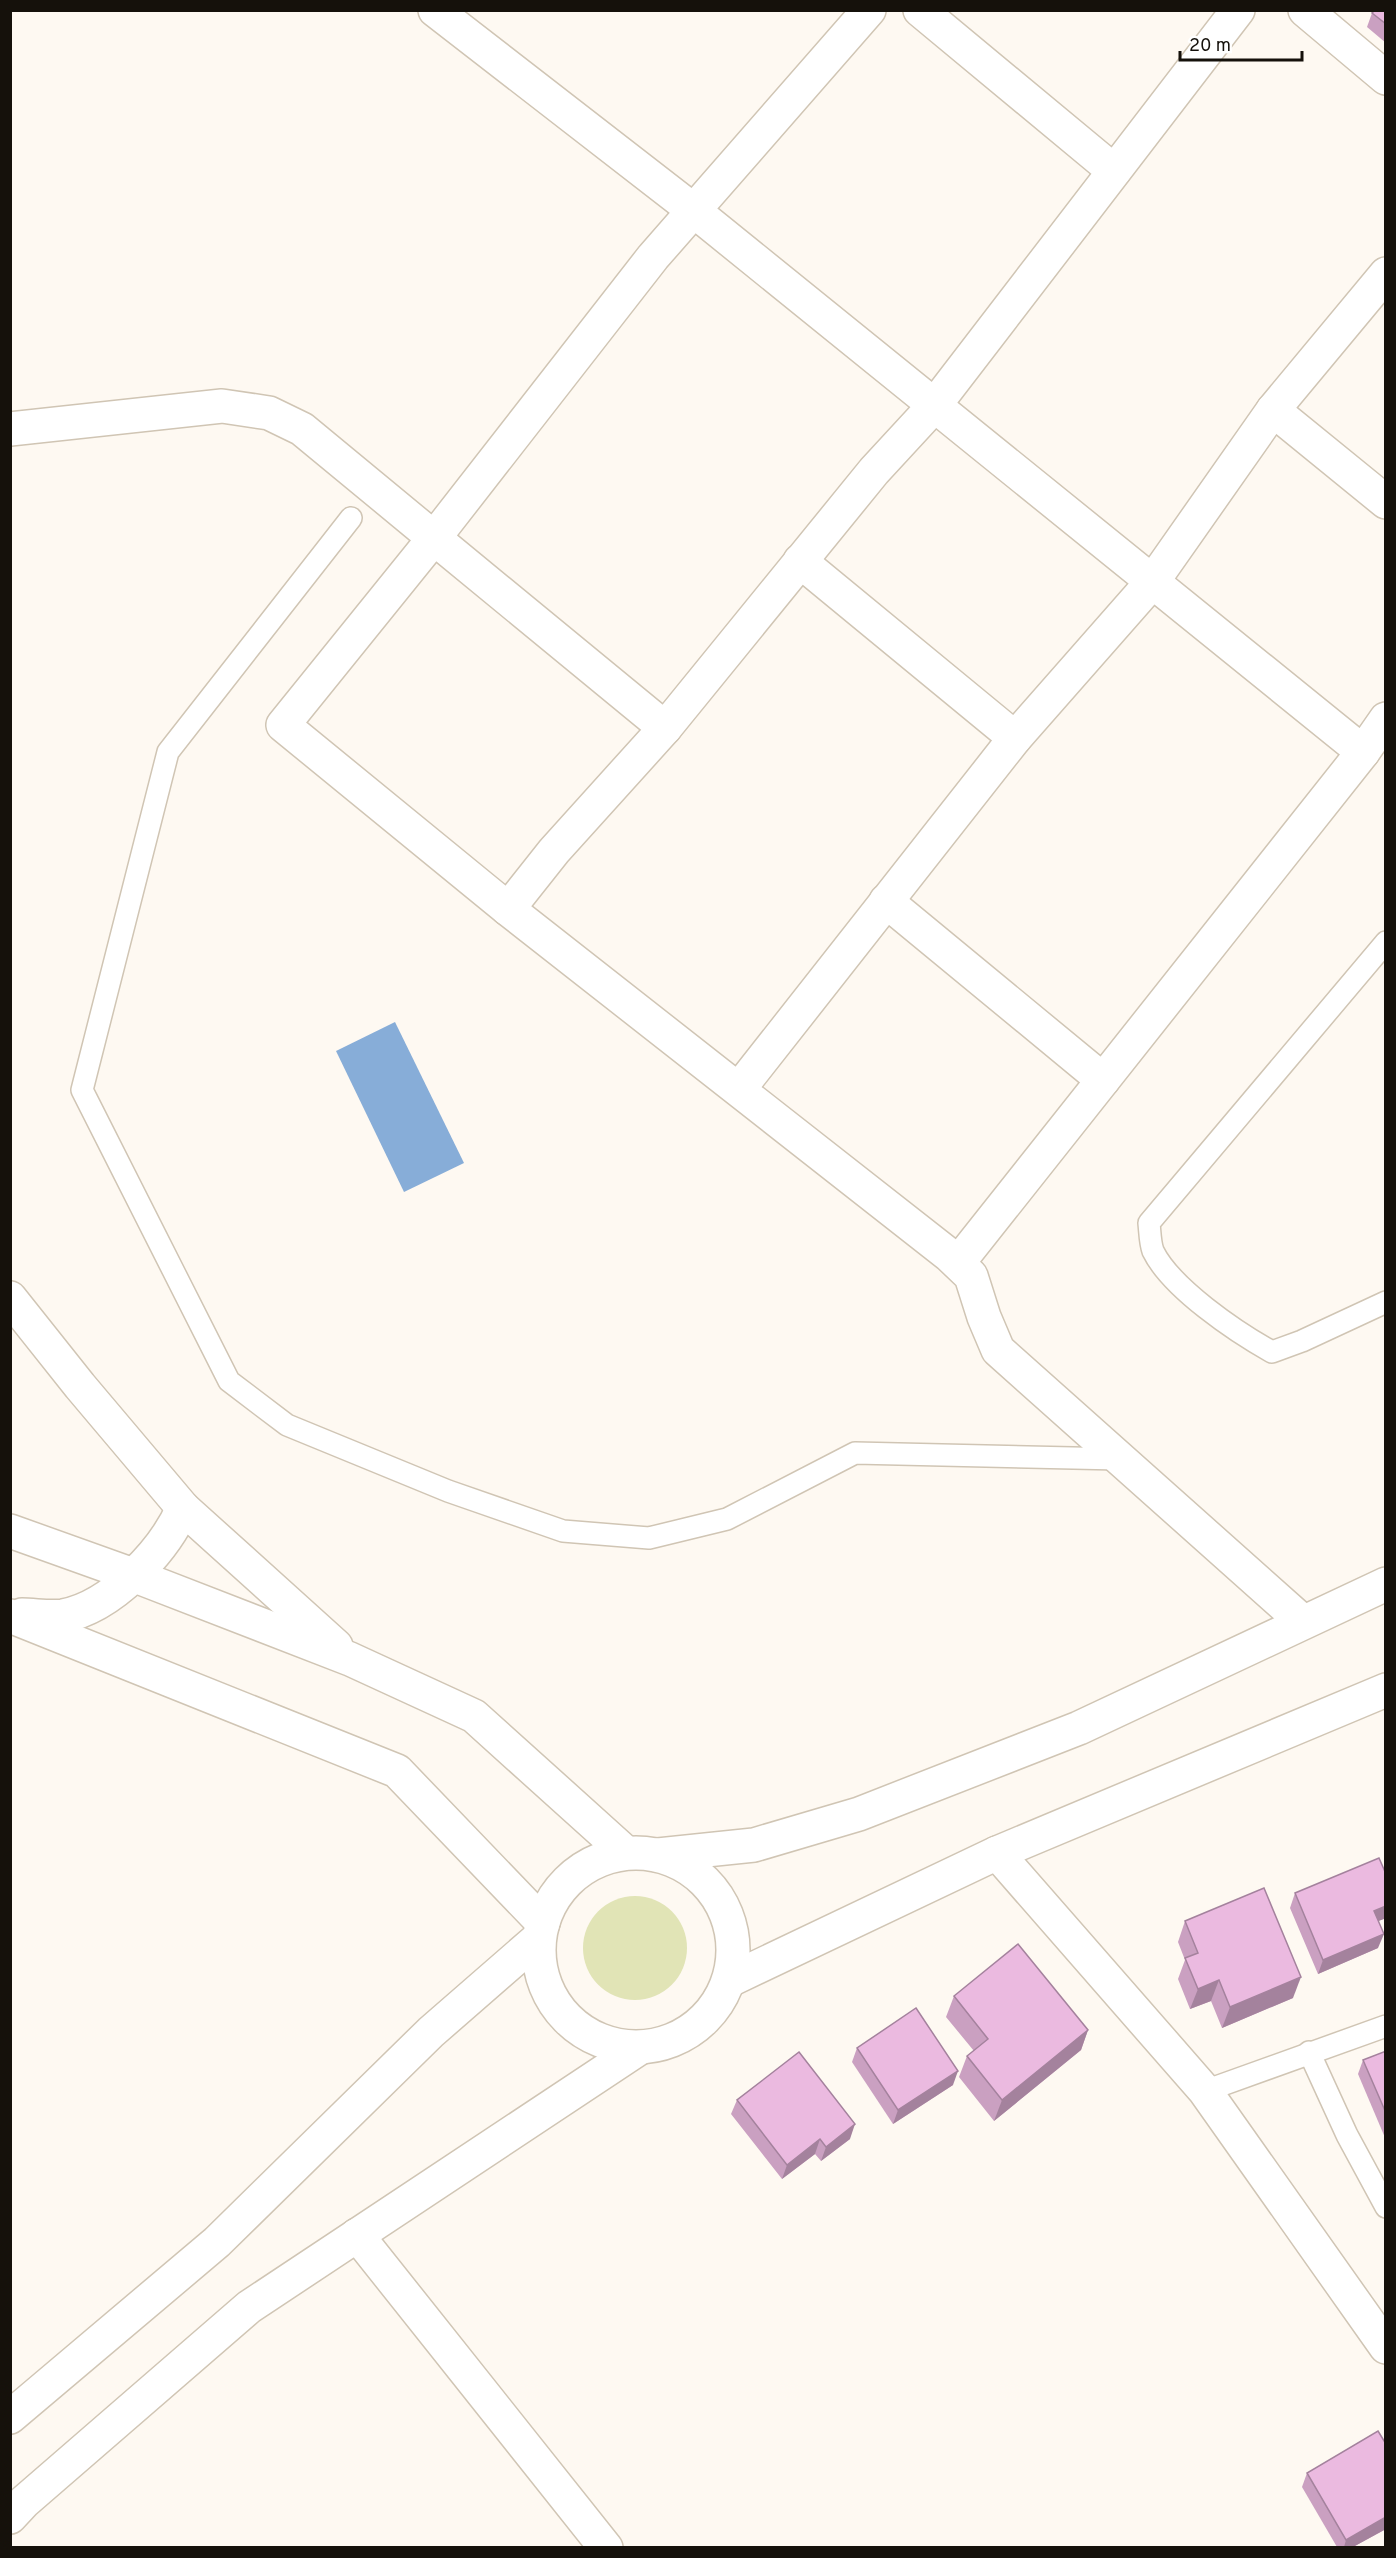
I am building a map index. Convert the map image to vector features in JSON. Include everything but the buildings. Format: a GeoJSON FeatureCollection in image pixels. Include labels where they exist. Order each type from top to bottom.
{"type":"FeatureCollection","features":[{"type":"Feature","properties":{"kind":"street"},"geometry":{"type":"LineString","coordinates":[[435,10],[693,210],[1363,753]]}},
{"type":"Feature","properties":{"kind":"street"},"geometry":{"type":"LineString","coordinates":[[920,10],[1114,171]]}},
{"type":"Feature","properties":{"kind":"street"},"geometry":{"type":"LineString","coordinates":[[508,909],[554,851],[665,728],[874,471],[934,406],[1238,10]]}},
{"type":"Feature","properties":{"kind":"street"},"geometry":{"type":"LineString","coordinates":[[1305,10],[1386,78]]}},
{"type":"Feature","properties":{"kind":"street"},"geometry":{"type":"LineString","coordinates":[[869,11],[693,210],[579,350],[434,538],[283,725],[508,909],[912,1224],[958,1263],[971,1276],[984,1317],[998,1350],[1303,1622]]}},
{"type":"Feature","properties":{"kind":"street"},"geometry":{"type":"LineString","coordinates":[[739,1089],[1015,738],[1153,581],[1273,410],[1386,274]]}},
{"type":"Feature","properties":{"kind":"street"},"geometry":{"type":"LineString","coordinates":[[10,429],[222,406],[269,412],[302,429],[665,728]]}},
{"type":"Feature","properties":{"kind":"street"},"geometry":{"type":"LineString","coordinates":[[1273,410],[1386,502]]}},
{"type":"Feature","properties":{"kind":"street"},"geometry":{"type":"LineString","coordinates":[[800,561],[1015,738]]}},
{"type":"Feature","properties":{"kind":"street"},"geometry":{"type":"LineString","coordinates":[[958,1263],[1363,753],[1386,719]]}},
{"type":"Feature","properties":{"kind":"street"},"geometry":{"type":"LineString","coordinates":[[886,901],[1103,1080]]}},
{"type":"Feature","properties":{"kind":"street"},"geometry":{"type":"LineString","coordinates":[[11,1303],[183,1508],[350,1659]]}},
{"type":"Feature","properties":{"kind":"street"},"geometry":{"type":"LineString","coordinates":[[10,1616],[63,1616],[97,1603],[133,1575],[159,1548],[174,1529],[183,1508]]}},
{"type":"Feature","properties":{"kind":"street"},"geometry":{"type":"LineString","coordinates":[[10,1531],[133,1575],[350,1659],[474,1716],[626,1853]]}},
{"type":"Feature","properties":{"kind":"street"},"geometry":{"type":"LineString","coordinates":[[658,1855],[688,1867],[712,1888],[729,1916],[735,1948],[730,1980],[716,2008],[695,2029],[668,2044],[638,2049],[605,2043],[576,2027],[553,2002],[540,1971],[541,1930],[549,1906],[568,1880],[594,1861],[626,1853],[658,1855],[754,1845],[859,1814],[1079,1728],[1386,1584]]}},
{"type":"Feature","properties":{"kind":"street"},"geometry":{"type":"LineString","coordinates":[[10,1616],[397,1771],[541,1930]]}},
{"type":"Feature","properties":{"kind":"street"},"geometry":{"type":"LineString","coordinates":[[730,1980],[997,1853],[1386,1690]]}},
{"type":"Feature","properties":{"kind":"street"},"geometry":{"type":"LineString","coordinates":[[997,1853],[1205,2091],[1386,2347]]}},
{"type":"Feature","properties":{"kind":"street"},"geometry":{"type":"LineString","coordinates":[[10,2417],[217,2242],[431,2032],[541,1930]]}},
{"type":"Feature","properties":{"kind":"street"},"geometry":{"type":"LineString","coordinates":[[10,2517],[24,2502],[249,2307],[638,2049]]}},
{"type":"Feature","properties":{"kind":"street"},"geometry":{"type":"LineString","coordinates":[[357,2235],[606,2547]]}},
{"type":"Feature","properties":{"kind":"lane"},"geometry":{"type":"LineString","coordinates":[[351,518],[168,752],[82,1090],[229,1381],[287,1425],[448,1491],[563,1531],[649,1538],[728,1519],[855,1453],[1119,1459]]}},
{"type":"Feature","properties":{"kind":"lane"},"geometry":{"type":"LineString","coordinates":[[1386,942],[1149,1223],[1153,1250],[1173,1280],[1244,1336],[1272,1352],[1302,1341],[1386,1302]]}},
{"type":"Feature","properties":{"kind":"lane"},"geometry":{"type":"LineString","coordinates":[[1205,2091],[1386,2026]]}},
{"type":"Feature","properties":{"kind":"lane"},"geometry":{"type":"LineString","coordinates":[[1309,2052],[1347,2134],[1386,2207]]}},
{"type":"Feature","properties":{"kind":"green space"},"geometry":{"type":"Polygon","coordinates":[[[635,1896],[655,1900],[672,1911],[683,1928],[687,1948],[683,1968],[672,1985],[655,1996],[635,2000],[615,1996],[598,1985],[587,1968],[583,1948],[587,1928],[598,1911],[615,1900],[635,1896]]]}},
{"type":"Feature","properties":{"kind":"water"},"geometry":{"type":"Polygon","coordinates":[[[395,1022],[464,1163],[404,1192],[336,1051],[395,1022]]]}}]}
